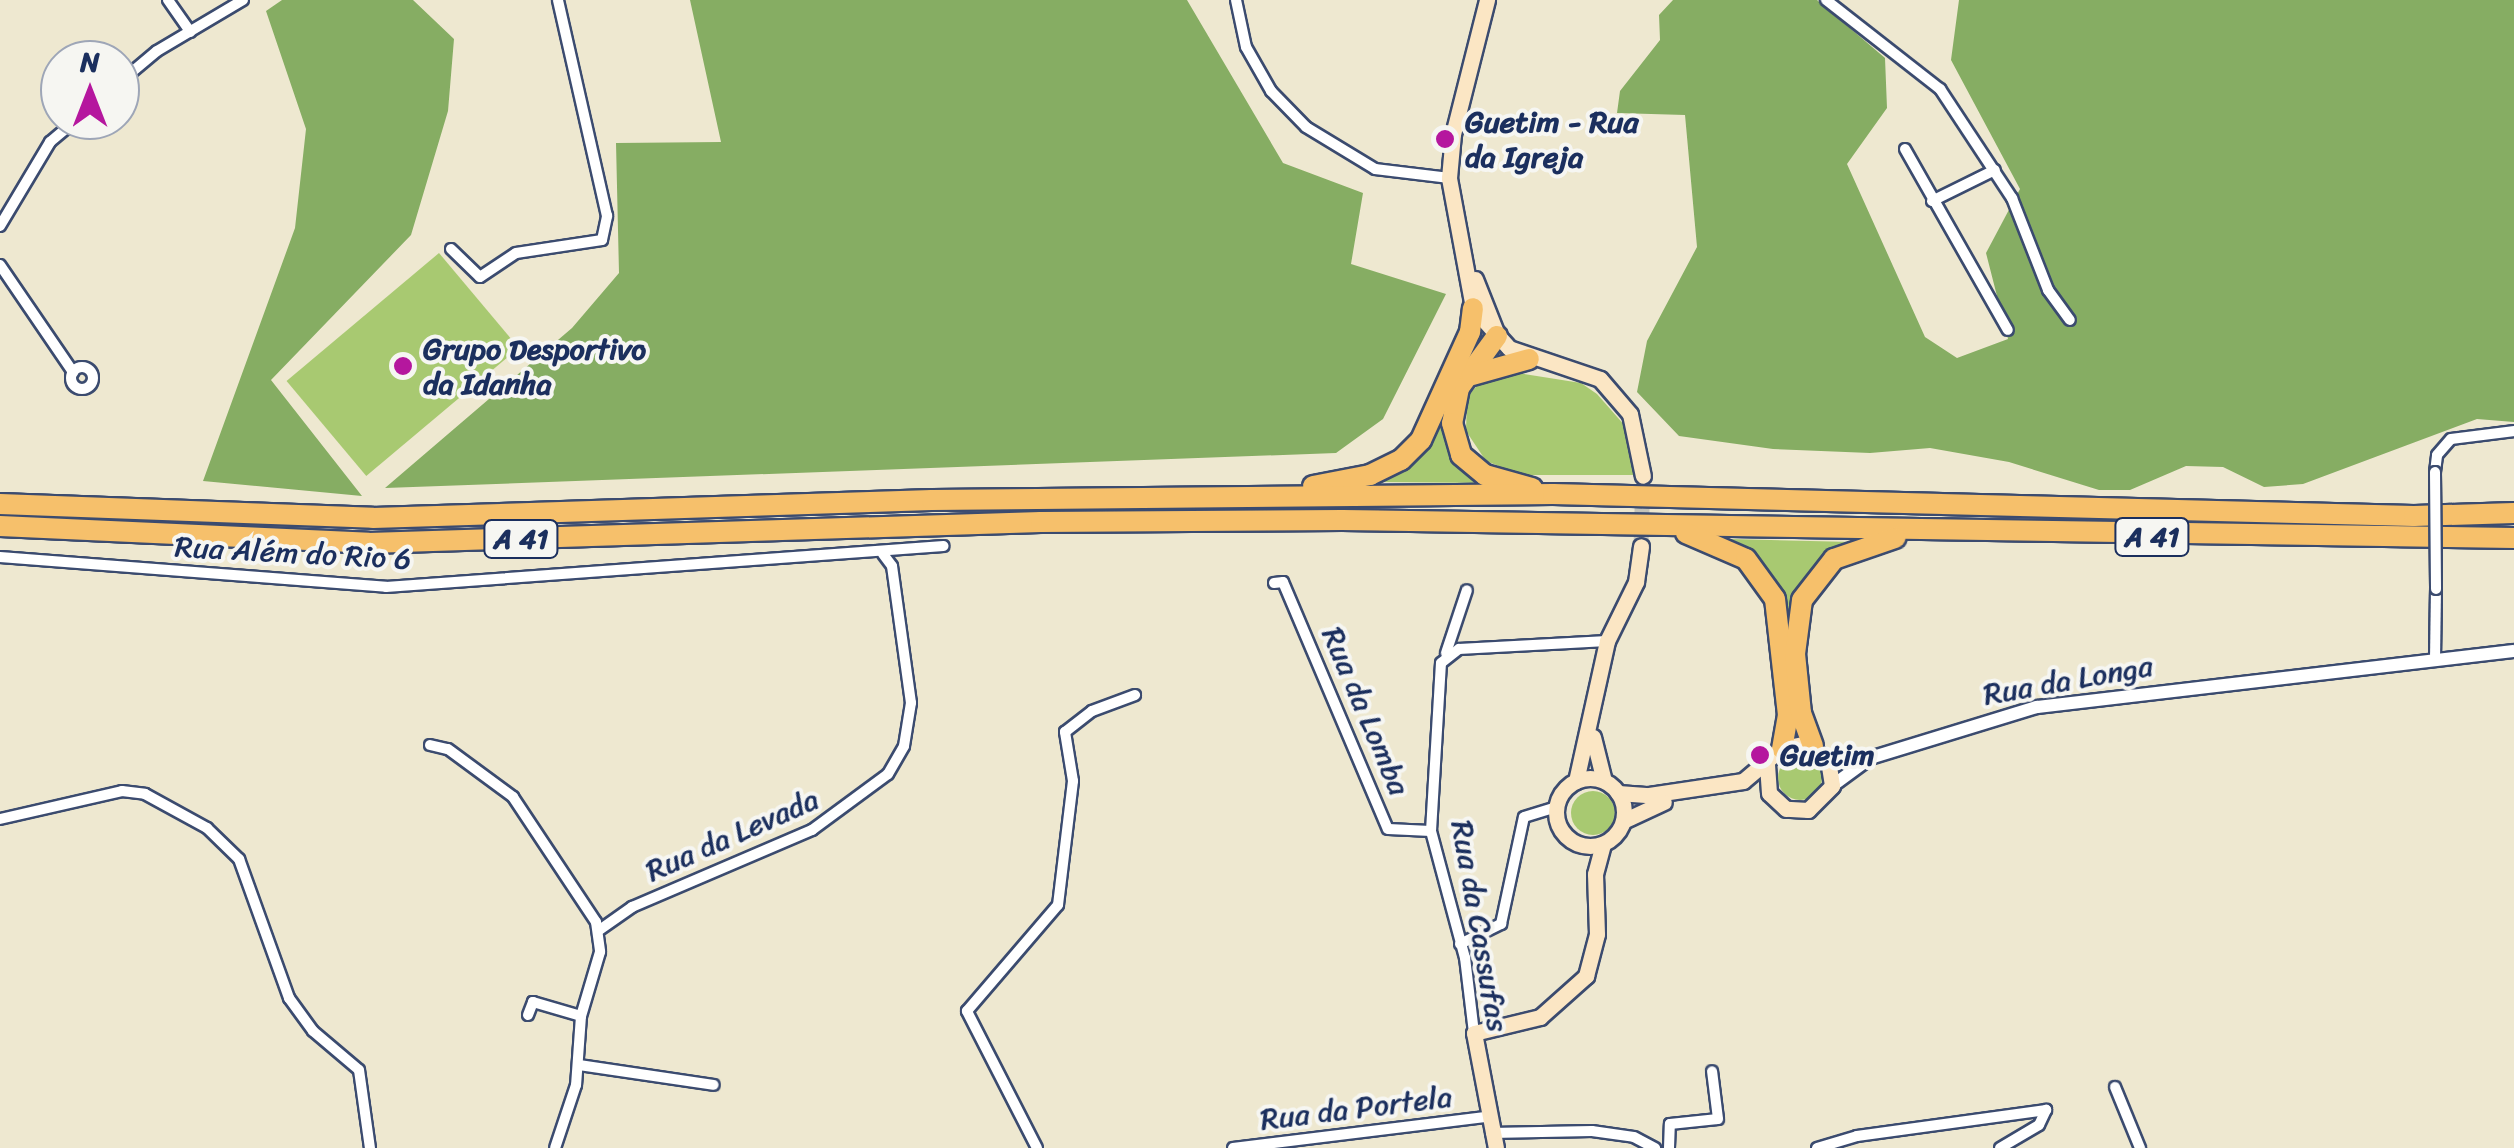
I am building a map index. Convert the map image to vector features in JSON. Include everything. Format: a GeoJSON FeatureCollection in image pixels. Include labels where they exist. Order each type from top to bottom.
{"type":"FeatureCollection","features":[{"type":"Feature","properties":{"kind":"highway"},"geometry":{"type":"LineString","coordinates":[[1473,308],[1453,404],[1461,454],[1485,474],[1553,494]]}},
{"type":"Feature","properties":{"kind":"highway"},"geometry":{"type":"LineString","coordinates":[[1287,494],[1402,460],[1430,424],[1459,373],[1497,336]]}},
{"type":"Feature","properties":{"kind":"highway"},"geometry":{"type":"LineString","coordinates":[[1459,373],[1529,359]]}},
{"type":"Feature","properties":{"kind":"highway","name":"A 41"},"geometry":{"type":"LineString","coordinates":[[0,504],[373,518],[1287,494],[1553,494],[2375,515],[2514,513]]}},
{"type":"Feature","properties":{"kind":"highway","name":"A 41"},"geometry":{"type":"LineString","coordinates":[[0,526],[369,543],[1041,522],[1655,525],[1932,533],[2514,538]]}},
{"type":"Feature","properties":{"kind":"highway"},"geometry":{"type":"LineString","coordinates":[[1655,525],[1731,548],[1768,584],[1779,619],[1788,715],[1782,748]]}},
{"type":"Feature","properties":{"kind":"highway"},"geometry":{"type":"LineString","coordinates":[[1820,753],[1801,713],[1795,654],[1810,582],[1834,559],[1871,542],[1932,533]]}},
{"type":"Feature","properties":{"kind":"main road"},"geometry":{"type":"LineString","coordinates":[[1487,0],[1453,134],[1449,178],[1473,308],[1497,336],[1529,359],[1600,378],[1618,396],[1637,433],[1643,476]]}},
{"type":"Feature","properties":{"kind":"main road"},"geometry":{"type":"LineString","coordinates":[[1460,242],[1497,336]]}},
{"type":"Feature","properties":{"kind":"main road"},"geometry":{"type":"LineString","coordinates":[[1595,874],[1558,824],[1556,807],[1576,781],[1607,641],[1636,582],[1641,546]]}},
{"type":"Feature","properties":{"kind":"main road"},"geometry":{"type":"LineString","coordinates":[[1590,722],[1604,781],[1618,793],[1623,820]]}},
{"type":"Feature","properties":{"kind":"main road"},"geometry":{"type":"LineString","coordinates":[[1618,793],[1734,783],[1768,764],[1782,748]]}},
{"type":"Feature","properties":{"kind":"main road","name":"Rua da Longa"},"geometry":{"type":"LineString","coordinates":[[1782,748],[1820,753]]}},
{"type":"Feature","properties":{"kind":"main road"},"geometry":{"type":"LineString","coordinates":[[1820,753],[1832,786]]}},
{"type":"Feature","properties":{"kind":"main road"},"geometry":{"type":"LineString","coordinates":[[1768,764],[1768,793]]}},
{"type":"Feature","properties":{"kind":"main road"},"geometry":{"type":"LineString","coordinates":[[1576,781],[1604,781]]}},
{"type":"Feature","properties":{"kind":"main road","name":"Rua da Longa"},"geometry":{"type":"LineString","coordinates":[[1603,844],[1623,820],[1656,803],[1768,793],[1786,809],[1808,810],[1832,786]]}},
{"type":"Feature","properties":{"kind":"main road"},"geometry":{"type":"LineString","coordinates":[[1474,1033],[1540,1017],[1586,976],[1597,934],[1595,874],[1603,844],[1576,844]]}},
{"type":"Feature","properties":{"kind":"main road","name":"Rua da Cassufas"},"geometry":{"type":"LineString","coordinates":[[1474,1033],[1485,1117],[1494,1140]]}},
{"type":"Feature","properties":{"kind":"street"},"geometry":{"type":"LineString","coordinates":[[168,0],[190,32]]}},
{"type":"Feature","properties":{"kind":"street"},"geometry":{"type":"LineString","coordinates":[[140,68],[243,0]]}},
{"type":"Feature","properties":{"kind":"street"},"geometry":{"type":"LineString","coordinates":[[451,249],[480,276],[516,253],[602,240],[608,216],[558,0]]}},
{"type":"Feature","properties":{"kind":"street"},"geometry":{"type":"LineString","coordinates":[[1236,0],[1246,47],[1271,91],[1306,127],[1375,169],[1449,178]]}},
{"type":"Feature","properties":{"kind":"street"},"geometry":{"type":"LineString","coordinates":[[1826,0],[1940,88],[1995,170],[2048,290],[2070,320]]}},
{"type":"Feature","properties":{"kind":"street"},"geometry":{"type":"LineString","coordinates":[[0,226],[52,140]]}},
{"type":"Feature","properties":{"kind":"street"},"geometry":{"type":"LineString","coordinates":[[1905,149],[2008,330]]}},
{"type":"Feature","properties":{"kind":"street"},"geometry":{"type":"LineString","coordinates":[[1932,201],[1995,170]]}},
{"type":"Feature","properties":{"kind":"street"},"geometry":{"type":"LineString","coordinates":[[0,266],[73,372]]}},
{"type":"Feature","properties":{"kind":"street"},"geometry":{"type":"LineString","coordinates":[[2435,660],[2438,455],[2451,439],[2514,431]]}},
{"type":"Feature","properties":{"kind":"street"},"geometry":{"type":"LineString","coordinates":[[883,554],[895,547],[943,546]]}},
{"type":"Feature","properties":{"kind":"street","name":"Rua Além do Rio 6"},"geometry":{"type":"LineString","coordinates":[[0,556],[386,587],[883,554]]}},
{"type":"Feature","properties":{"kind":"street","name":"Rua da Levada"},"geometry":{"type":"LineString","coordinates":[[598,931],[632,907],[812,830],[888,774],[904,746],[911,703],[895,581],[883,554]]}},
{"type":"Feature","properties":{"kind":"street","name":"Rua da Lomba"},"geometry":{"type":"LineString","coordinates":[[1274,583],[1283,582],[1388,829],[1430,831]]}},
{"type":"Feature","properties":{"kind":"street","name":"Rua da Cassufas"},"geometry":{"type":"LineString","coordinates":[[1468,590],[1446,653],[1430,831],[1460,944],[1474,1033]]}},
{"type":"Feature","properties":{"kind":"street"},"geometry":{"type":"LineString","coordinates":[[1446,653],[1607,641]]}},
{"type":"Feature","properties":{"kind":"street","name":"Rua da Longa"},"geometry":{"type":"LineString","coordinates":[[1832,786],[1870,758],[2037,707],[2514,651]]}},
{"type":"Feature","properties":{"kind":"street"},"geometry":{"type":"LineString","coordinates":[[1037,1148],[967,1012],[1058,905],[1073,780],[1064,732],[1092,710],[1135,696]]}},
{"type":"Feature","properties":{"kind":"street"},"geometry":{"type":"LineString","coordinates":[[430,745],[448,749],[513,798],[598,931],[600,952],[580,1016],[580,1065],[555,1148]]}},
{"type":"Feature","properties":{"kind":"street","name":"Rua da Longa"},"geometry":{"type":"LineString","coordinates":[[1820,753],[1870,758]]}},
{"type":"Feature","properties":{"kind":"street"},"geometry":{"type":"LineString","coordinates":[[0,819],[122,791],[145,794],[207,828],[239,859],[289,998],[313,1031],[360,1070],[370,1148]]}},
{"type":"Feature","properties":{"kind":"street"},"geometry":{"type":"LineString","coordinates":[[1460,944],[1501,924],[1524,817],[1556,807]]}},
{"type":"Feature","properties":{"kind":"street"},"geometry":{"type":"LineString","coordinates":[[528,1015],[534,1002],[580,1016]]}},
{"type":"Feature","properties":{"kind":"street"},"geometry":{"type":"LineString","coordinates":[[580,1065],[714,1085]]}},
{"type":"Feature","properties":{"kind":"street"},"geometry":{"type":"LineString","coordinates":[[1669,1148],[1670,1124],[1718,1119],[1712,1072]]}},
{"type":"Feature","properties":{"kind":"street"},"geometry":{"type":"LineString","coordinates":[[2115,1088],[2140,1148]]}},
{"type":"Feature","properties":{"kind":"street"},"geometry":{"type":"LineString","coordinates":[[1818,1148],[1857,1136],[2046,1110],[2039,1125],[2000,1148]]}},
{"type":"Feature","properties":{"kind":"street","name":"Rua da Portela"},"geometry":{"type":"LineString","coordinates":[[1236,1148],[1485,1117]]}},
{"type":"Feature","properties":{"kind":"street"},"geometry":{"type":"LineString","coordinates":[[1598,1132],[1600,1148]]}},
{"type":"Feature","properties":{"kind":"street"},"geometry":{"type":"LineString","coordinates":[[1494,1140],[1598,1132],[1634,1137],[1655,1148]]}},
{"type":"Feature","properties":{"kind":"green space"},"geometry":{"type":"Polygon","coordinates":[[[282,0],[413,0],[454,39],[448,111],[411,235],[271,380],[362,496],[203,481],[295,228],[306,129],[266,11],[282,0]]]}},
{"type":"Feature","properties":{"kind":"green space"},"geometry":{"type":"Polygon","coordinates":[[[690,0],[1187,0],[1283,163],[1363,193],[1351,264],[1446,294],[1383,419],[1336,453],[385,488],[572,328],[619,273],[616,143],[721,142],[690,0]]]}},
{"type":"Feature","properties":{"kind":"green space"},"geometry":{"type":"Polygon","coordinates":[[[1673,0],[1817,0],[1885,58],[1887,108],[1847,164],[1925,337],[1957,358],[2008,339],[1986,253],[2020,189],[1951,60],[1959,0],[2514,0],[2514,422],[2477,419],[2303,484],[2264,487],[2223,467],[2186,466],[2130,490],[2099,490],[2009,462],[1930,448],[1870,453],[1773,449],[1679,436],[1637,392],[1647,341],[1697,247],[1685,115],[1617,113],[1620,91],[1660,40],[1659,15],[1673,0]]]}},
{"type":"Feature","properties":{"kind":"green space","name":"Grupo Desportivo da Idanha"},"geometry":{"type":"Polygon","coordinates":[[[439,253],[519,348],[366,476],[287,381],[439,253]]]}},
{"type":"Feature","properties":{"kind":"green space"},"geometry":{"type":"Polygon","coordinates":[[[1506,371],[1581,383],[1597,394],[1626,427],[1634,475],[1521,475],[1486,461],[1466,431],[1467,397],[1485,377],[1506,371]]]}},
{"type":"Feature","properties":{"kind":"green space"},"geometry":{"type":"Polygon","coordinates":[[[1447,408],[1485,483],[1381,482],[1423,454],[1447,408]]]}},
{"type":"Feature","properties":{"kind":"green space"},"geometry":{"type":"Polygon","coordinates":[[[1731,539],[1853,542],[1812,571],[1788,637],[1752,554],[1731,539]]]}},
{"type":"Feature","properties":{"kind":"green space"},"geometry":{"type":"Polygon","coordinates":[[[1800,756],[1815,763],[1822,778],[1815,793],[1800,800],[1785,793],[1778,778],[1785,763],[1800,756]]]}},
{"type":"Feature","properties":{"kind":"green space"},"geometry":{"type":"Polygon","coordinates":[[[1593,791],[1608,798],[1615,813],[1608,828],[1593,835],[1578,828],[1571,813],[1578,798],[1593,791]]]}},
{"type":"Feature","properties":{"kind":"tunnel"},"geometry":{"type":"LineString","coordinates":[[1641,546],[1643,476]]}},
{"type":"Feature","properties":{"kind":"place","name":"Guetim - Rua da Igreja"},"geometry":{"type":"Point","coordinates":[1445,139]}},
{"type":"Feature","properties":{"kind":"place","name":"Grupo Desportivo da Idanha"},"geometry":{"type":"Point","coordinates":[403,366]}},
{"type":"Feature","properties":{"kind":"place","name":"Guetim"},"geometry":{"type":"Point","coordinates":[1760,755]}}]}
